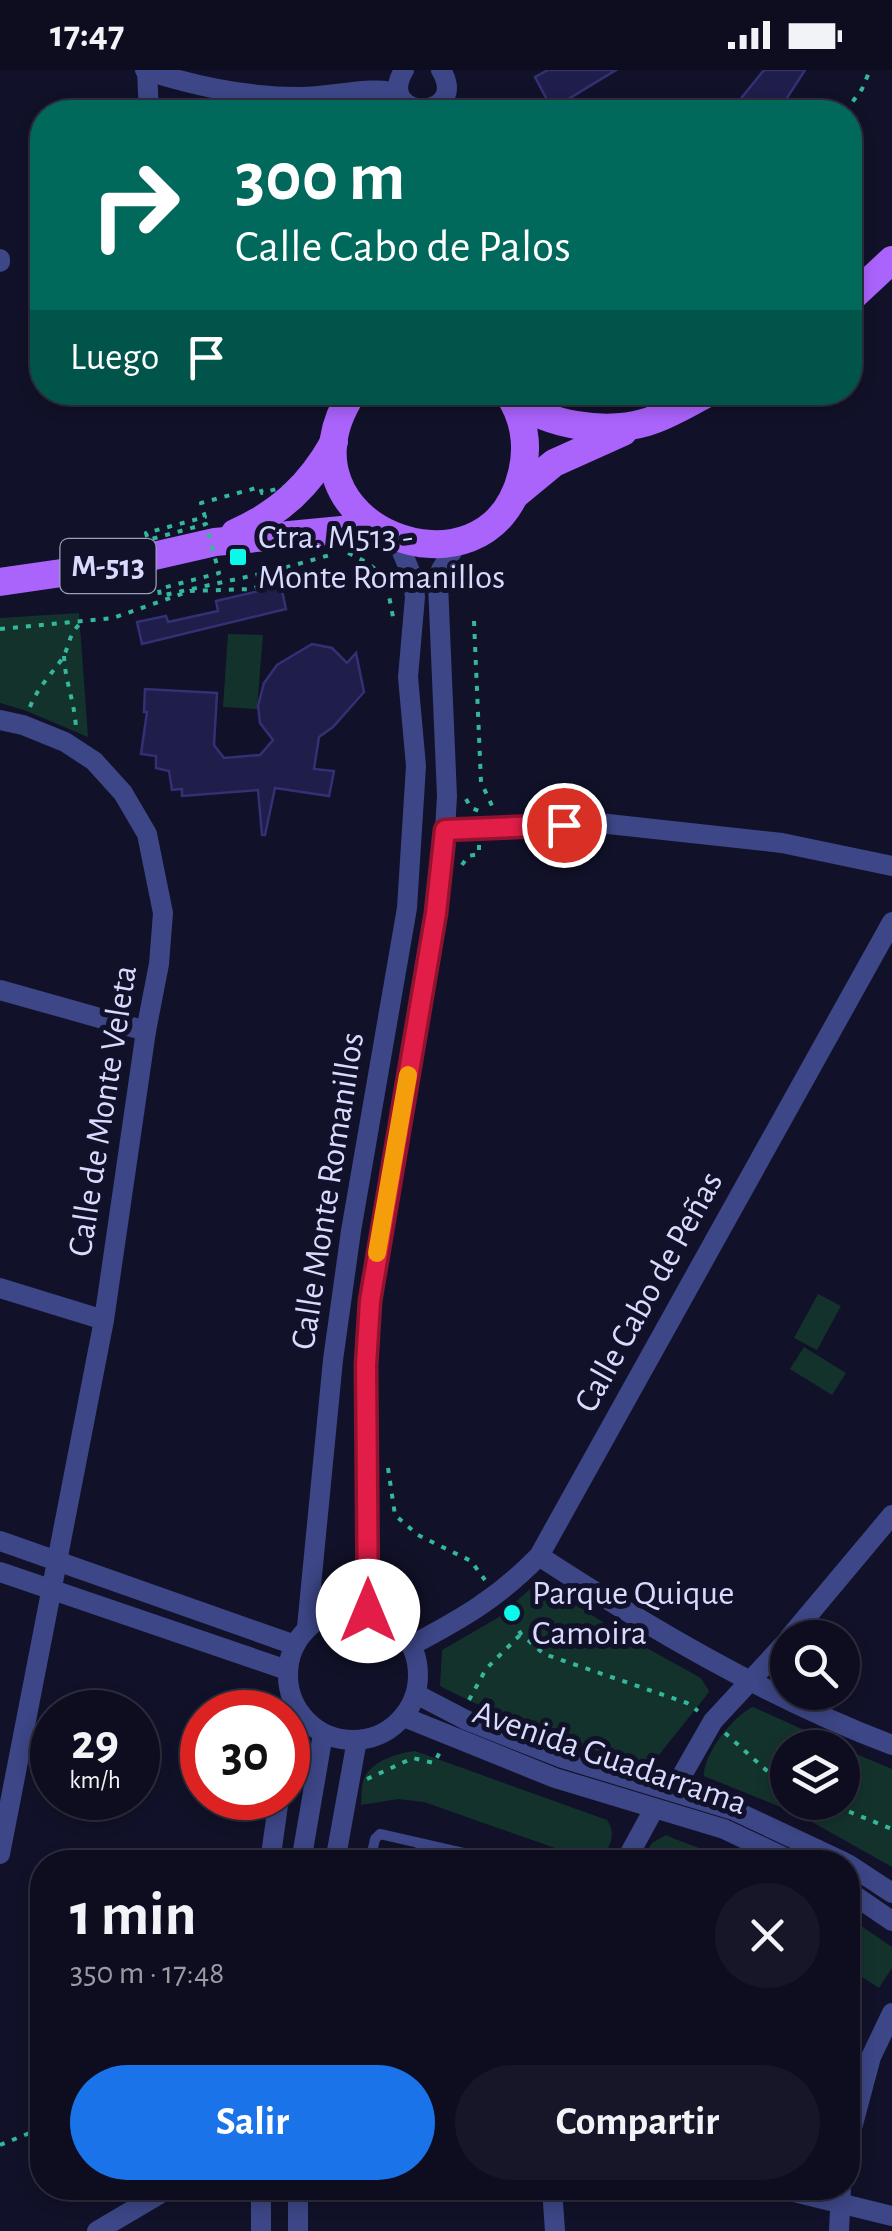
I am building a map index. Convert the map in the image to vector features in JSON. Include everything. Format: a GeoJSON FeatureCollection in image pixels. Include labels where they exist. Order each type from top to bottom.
{"type":"FeatureCollection","features":[{"type":"Feature","properties":{"kind":"main road"},"geometry":{"type":"LineString","coordinates":[[862,288],[892,260]]}},
{"type":"Feature","properties":{"kind":"main road"},"geometry":{"type":"LineString","coordinates":[[347,405],[334,442],[342,490],[351,504],[385,533],[428,545],[459,540],[490,524],[513,497],[554,464],[682,405]]}},
{"type":"Feature","properties":{"kind":"main road"},"geometry":{"type":"LineString","coordinates":[[513,405],[525,438],[521,478],[513,497]]}},
{"type":"Feature","properties":{"kind":"main road"},"geometry":{"type":"LineString","coordinates":[[523,405],[536,414],[573,425],[623,426],[646,422]]}},
{"type":"Feature","properties":{"kind":"main road","name":"M-513"},"geometry":{"type":"LineString","coordinates":[[215,542],[264,520],[290,500],[334,442]]}},
{"type":"Feature","properties":{"kind":"main road","name":"M-513"},"geometry":{"type":"LineString","coordinates":[[0,582],[110,566],[215,542],[385,533]]}},
{"type":"Feature","properties":{"kind":"street"},"geometry":{"type":"LineString","coordinates":[[147,100],[146,70],[270,100]]}},
{"type":"Feature","properties":{"kind":"street"},"geometry":{"type":"LineString","coordinates":[[403,70],[398,86],[403,100]]}},
{"type":"Feature","properties":{"kind":"street"},"geometry":{"type":"LineString","coordinates":[[443,100],[450,73]]}},
{"type":"Feature","properties":{"kind":"street"},"geometry":{"type":"LineString","coordinates":[[326,100],[387,90],[400,100]]}},
{"type":"Feature","properties":{"kind":"street","name":"Calle Monte Romanillos"},"geometry":{"type":"LineString","coordinates":[[301,1636],[351,1230],[408,908],[416,766],[408,676],[414,622],[412,576],[385,533]]}},
{"type":"Feature","properties":{"kind":"street","name":"Calle Monte Romanillos"},"geometry":{"type":"LineString","coordinates":[[368,1611],[366,1365],[370,1301],[439,882],[446,765],[438,584],[459,540]]}},
{"type":"Feature","properties":{"kind":"street","name":"Calle de Monte Veleta"},"geometry":{"type":"LineString","coordinates":[[0,720],[24,725],[77,750],[94,761],[123,792],[147,834],[163,912],[159,964],[104,1320],[1,1843]]}},
{"type":"Feature","properties":{"kind":"street"},"geometry":{"type":"LineString","coordinates":[[416,766],[429,757],[446,765]]}},
{"type":"Feature","properties":{"kind":"street"},"geometry":{"type":"LineString","coordinates":[[445,830],[487,823],[599,823],[782,843],[892,866]]}},
{"type":"Feature","properties":{"kind":"street"},"geometry":{"type":"LineString","coordinates":[[410,872],[419,881],[439,882]]}},
{"type":"Feature","properties":{"kind":"street","name":"Calle Cabo de Peñas"},"geometry":{"type":"LineString","coordinates":[[412,1645],[496,1596],[539,1556],[892,922]]}},
{"type":"Feature","properties":{"kind":"street"},"geometry":{"type":"LineString","coordinates":[[0,990],[146,1031]]}},
{"type":"Feature","properties":{"kind":"street"},"geometry":{"type":"LineString","coordinates":[[0,1288],[104,1320]]}},
{"type":"Feature","properties":{"kind":"street"},"geometry":{"type":"LineString","coordinates":[[804,1620],[892,1515]]}},
{"type":"Feature","properties":{"kind":"street"},"geometry":{"type":"LineString","coordinates":[[0,1541],[301,1636]]}},
{"type":"Feature","properties":{"kind":"street"},"geometry":{"type":"LineString","coordinates":[[539,1556],[703,1655],[892,1745]]}},
{"type":"Feature","properties":{"kind":"street"},"geometry":{"type":"LineString","coordinates":[[0,1572],[287,1670]]}},
{"type":"Feature","properties":{"kind":"street"},"geometry":{"type":"LineString","coordinates":[[291,1690],[287,1670],[301,1636],[325,1615],[346,1610],[368,1611],[386,1618],[412,1645],[419,1678],[416,1694],[404,1717],[390,1729],[358,1740],[340,1740],[310,1723]]}},
{"type":"Feature","properties":{"kind":"street"},"geometry":{"type":"LineString","coordinates":[[674,1791],[713,1722],[770,1658]]}},
{"type":"Feature","properties":{"kind":"street","name":"Avenida Guadarrama"},"geometry":{"type":"LineString","coordinates":[[416,1694],[466,1720],[562,1758],[733,1810],[817,1850]]}},
{"type":"Feature","properties":{"kind":"street","name":"Avenida Guadarrama"},"geometry":{"type":"LineString","coordinates":[[404,1717],[554,1778],[724,1829],[769,1850]]}},
{"type":"Feature","properties":{"kind":"street"},"geometry":{"type":"LineString","coordinates":[[303,1850],[323,1734]]}},
{"type":"Feature","properties":{"kind":"street"},"geometry":{"type":"LineString","coordinates":[[337,1850],[358,1740]]}},
{"type":"Feature","properties":{"kind":"street"},"geometry":{"type":"LineString","coordinates":[[632,1850],[654,1809]]}},
{"type":"Feature","properties":{"kind":"street"},"geometry":{"type":"LineString","coordinates":[[272,1850],[275,1820]]}},
{"type":"Feature","properties":{"kind":"street","name":"Avenida Guadarrama"},"geometry":{"type":"LineString","coordinates":[[860,1873],[892,1893]]}},
{"type":"Feature","properties":{"kind":"street"},"geometry":{"type":"LineString","coordinates":[[860,1899],[892,1921]]}},
{"type":"Feature","properties":{"kind":"street"},"geometry":{"type":"LineString","coordinates":[[860,2098],[871,2057],[892,2013]]}},
{"type":"Feature","properties":{"kind":"street"},"geometry":{"type":"LineString","coordinates":[[97,2231],[150,2200]]}},
{"type":"Feature","properties":{"kind":"street"},"geometry":{"type":"LineString","coordinates":[[261,2200],[261,2231]]}},
{"type":"Feature","properties":{"kind":"street"},"geometry":{"type":"LineString","coordinates":[[298,2200],[298,2231]]}},
{"type":"Feature","properties":{"kind":"street"},"geometry":{"type":"LineString","coordinates":[[553,2200],[555,2231]]}},
{"type":"Feature","properties":{"kind":"street"},"geometry":{"type":"LineString","coordinates":[[839,2231],[840,2200]]}},
{"type":"Feature","properties":{"kind":"street"},"geometry":{"type":"LineString","coordinates":[[852,2200],[892,2216]]}},
{"type":"Feature","properties":{"kind":"lane"},"geometry":{"type":"LineString","coordinates":[[372,1850],[380,1834],[436,1850]]}},
{"type":"Feature","properties":{"kind":"lane"},"geometry":{"type":"LineString","coordinates":[[420,1850],[421,1845]]}},
{"type":"Feature","properties":{"kind":"path"},"geometry":{"type":"LineString","coordinates":[[854,100],[870,70]]}},
{"type":"Feature","properties":{"kind":"path"},"geometry":{"type":"LineString","coordinates":[[284,486],[262,493],[260,487],[201,503],[205,517],[146,533],[148,540],[206,524],[219,573],[158,589],[160,596],[342,552],[379,570],[386,580],[394,622],[414,622]]}},
{"type":"Feature","properties":{"kind":"path"},"geometry":{"type":"LineString","coordinates":[[0,629],[130,613],[190,591],[257,588],[273,571]]}},
{"type":"Feature","properties":{"kind":"path"},"geometry":{"type":"LineString","coordinates":[[462,864],[468,856],[479,854],[491,799],[481,782],[474,620]]}},
{"type":"Feature","properties":{"kind":"path"},"geometry":{"type":"LineString","coordinates":[[77,750],[76,708],[65,674],[64,656],[72,631],[85,621]]}},
{"type":"Feature","properties":{"kind":"path"},"geometry":{"type":"LineString","coordinates":[[24,725],[35,692],[64,656]]}},
{"type":"Feature","properties":{"kind":"path"},"geometry":{"type":"LineString","coordinates":[[466,784],[466,802],[471,808],[479,808],[487,823]]}},
{"type":"Feature","properties":{"kind":"path"},"geometry":{"type":"LineString","coordinates":[[387,1466],[396,1515],[418,1535],[471,1561],[522,1634],[544,1654],[687,1703],[770,1772]]}},
{"type":"Feature","properties":{"kind":"path"},"geometry":{"type":"LineString","coordinates":[[860,1816],[892,1829]]}},
{"type":"Feature","properties":{"kind":"path"},"geometry":{"type":"LineString","coordinates":[[0,2145],[30,2133]]}},
{"type":"Feature","properties":{"kind":"green space"},"geometry":{"type":"Polygon","coordinates":[[[79,613],[88,737],[0,703],[0,618],[79,613]]]}},
{"type":"Feature","properties":{"kind":"green space"},"geometry":{"type":"Polygon","coordinates":[[[228,634],[263,635],[257,709],[223,707],[228,634]]]}},
{"type":"Feature","properties":{"kind":"green space"},"geometry":{"type":"Polygon","coordinates":[[[818,1294],[841,1306],[817,1350],[794,1338],[818,1294]]]}},
{"type":"Feature","properties":{"kind":"green space"},"geometry":{"type":"Polygon","coordinates":[[[804,1347],[846,1373],[832,1395],[790,1369],[804,1347]]]}},
{"type":"Feature","properties":{"kind":"green space"},"geometry":{"type":"Polygon","coordinates":[[[538,1586],[560,1594],[616,1631],[701,1678],[709,1691],[654,1761],[613,1756],[582,1746],[440,1686],[442,1650],[499,1617],[538,1586]]]}},
{"type":"Feature","properties":{"kind":"green space"},"geometry":{"type":"Polygon","coordinates":[[[753,1707],[804,1730],[770,1730],[770,1803],[704,1776],[721,1736],[753,1707]]]}},
{"type":"Feature","properties":{"kind":"green space"},"geometry":{"type":"Polygon","coordinates":[[[415,1751],[607,1820],[612,1831],[609,1847],[561,1850],[424,1802],[398,1799],[361,1805],[368,1773],[393,1756],[415,1751]]]}},
{"type":"Feature","properties":{"kind":"green space"},"geometry":{"type":"Polygon","coordinates":[[[860,1756],[892,1769],[892,1867],[809,1820],[860,1820],[860,1756]]]}},
{"type":"Feature","properties":{"kind":"green space"},"geometry":{"type":"Polygon","coordinates":[[[666,1835],[705,1850],[648,1850],[666,1835]]]}},
{"type":"Feature","properties":{"kind":"green space"},"geometry":{"type":"Polygon","coordinates":[[[860,1925],[892,1947],[892,1968],[879,1988],[860,1976],[860,1925]]]}},
{"type":"Feature","properties":{"kind":"building"},"geometry":{"type":"Polygon","coordinates":[[[548,70],[616,70],[567,100],[547,100],[535,77],[548,70]]]}},
{"type":"Feature","properties":{"kind":"building"},"geometry":{"type":"Polygon","coordinates":[[[764,70],[805,70],[786,100],[740,100],[764,70]]]}},
{"type":"Feature","properties":{"kind":"building"},"geometry":{"type":"Polygon","coordinates":[[[281,586],[286,609],[142,644],[137,622],[166,616],[168,622],[218,611],[216,601],[281,586]]]}},
{"type":"Feature","properties":{"kind":"building"},"geometry":{"type":"Polygon","coordinates":[[[312,644],[332,648],[347,663],[356,653],[364,692],[319,737],[314,769],[334,771],[329,796],[275,788],[262,835],[258,790],[182,796],[182,789],[172,790],[169,771],[156,768],[156,756],[141,754],[147,712],[145,689],[217,693],[214,745],[224,758],[260,755],[273,740],[260,723],[258,706],[264,683],[277,665],[312,644]]]}},
{"type":"Feature","properties":{"kind":"slow traffic"},"geometry":{"type":"LineString","coordinates":[[377,1253],[408,1075]]}},
{"type":"Feature","properties":{"kind":"place","name":"Ctra. M513 - Monte Romanillos"},"geometry":{"type":"Point","coordinates":[238,557]}},
{"type":"Feature","properties":{"kind":"place","name":"Parque Quique Camoira"},"geometry":{"type":"Point","coordinates":[512,1613]}},
{"type":"Feature","properties":{"kind":"route"},"geometry":{"type":"LineString","coordinates":[[368,1611],[366,1365],[370,1301],[436,913],[445,830],[564,825]]}}]}
